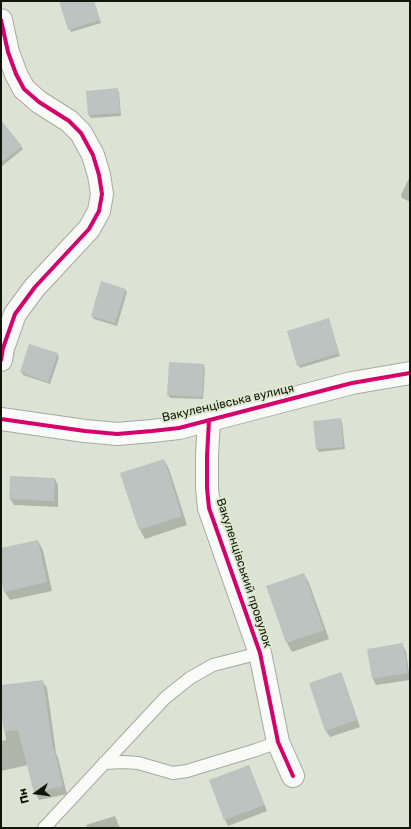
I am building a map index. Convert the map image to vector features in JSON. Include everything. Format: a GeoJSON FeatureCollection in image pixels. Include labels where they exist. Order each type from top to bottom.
{"type":"FeatureCollection","features":[{"type":"Feature","properties":{"kind":"street"},"geometry":{"type":"LineString","coordinates":[[1,20],[8,52],[16,74],[24,89],[39,102],[69,121],[81,133],[93,155],[99,175],[102,194],[99,211],[89,229],[35,287],[15,314],[3,348],[1,360]]}},
{"type":"Feature","properties":{"kind":"street","name":"Вакуленцівська вулиця"},"geometry":{"type":"LineString","coordinates":[[1,419],[117,434],[179,428],[352,383],[410,373]]}},
{"type":"Feature","properties":{"kind":"street","name":"Вакуленцівський провулок"},"geometry":{"type":"LineString","coordinates":[[209,420],[206,456],[209,508],[260,653],[278,742],[292,776]]}},
{"type":"Feature","properties":{"kind":"lane"},"geometry":{"type":"LineString","coordinates":[[44,828],[165,698],[190,678],[213,665],[260,653]]}},
{"type":"Feature","properties":{"kind":"lane"},"geometry":{"type":"LineString","coordinates":[[104,763],[138,763],[173,773],[187,771],[278,742]]}},
{"type":"Feature","properties":{"kind":"building"},"geometry":{"type":"Polygon","coordinates":[[[59,1],[94,1],[100,20],[68,30],[59,1]]]}},
{"type":"Feature","properties":{"kind":"building"},"geometry":{"type":"Polygon","coordinates":[[[118,88],[120,113],[88,115],[86,91],[118,88]]]}},
{"type":"Feature","properties":{"kind":"building"},"geometry":{"type":"Polygon","coordinates":[[[1,120],[22,146],[1,163],[1,120]]]}},
{"type":"Feature","properties":{"kind":"building"},"geometry":{"type":"Polygon","coordinates":[[[101,281],[126,289],[115,323],[91,316],[101,281]]]}},
{"type":"Feature","properties":{"kind":"building"},"geometry":{"type":"Polygon","coordinates":[[[329,318],[339,353],[297,366],[287,331],[329,318]]]}},
{"type":"Feature","properties":{"kind":"building"},"geometry":{"type":"Polygon","coordinates":[[[29,344],[58,353],[48,382],[20,372],[29,344]]]}},
{"type":"Feature","properties":{"kind":"building"},"geometry":{"type":"Polygon","coordinates":[[[169,362],[204,364],[202,397],[167,395],[169,362]]]}},
{"type":"Feature","properties":{"kind":"building"},"geometry":{"type":"Polygon","coordinates":[[[341,418],[343,447],[316,449],[313,421],[341,418]]]}},
{"type":"Feature","properties":{"kind":"building"},"geometry":{"type":"Polygon","coordinates":[[[164,459],[182,516],[139,530],[120,473],[164,459]]]}},
{"type":"Feature","properties":{"kind":"building"},"geometry":{"type":"Polygon","coordinates":[[[10,476],[55,478],[54,501],[9,499],[10,476]]]}},
{"type":"Feature","properties":{"kind":"building"},"geometry":{"type":"Polygon","coordinates":[[[38,540],[47,582],[4,592],[1,579],[1,548],[38,540]]]}},
{"type":"Feature","properties":{"kind":"building"},"geometry":{"type":"Polygon","coordinates":[[[304,573],[324,630],[286,643],[266,586],[304,573]]]}},
{"type":"Feature","properties":{"kind":"building"},"geometry":{"type":"Polygon","coordinates":[[[403,643],[408,673],[372,679],[367,649],[403,643]]]}},
{"type":"Feature","properties":{"kind":"building"},"geometry":{"type":"Polygon","coordinates":[[[341,672],[357,720],[325,731],[309,683],[341,672]]]}},
{"type":"Feature","properties":{"kind":"building"},"geometry":{"type":"Polygon","coordinates":[[[43,680],[53,749],[63,786],[34,793],[18,730],[4,732],[1,711],[1,685],[43,680]]]}},
{"type":"Feature","properties":{"kind":"building"},"geometry":{"type":"Polygon","coordinates":[[[249,765],[264,805],[224,820],[209,780],[249,765]]]}},
{"type":"Feature","properties":{"kind":"cycle path"},"geometry":{"type":"LineString","coordinates":[[1,20],[8,52],[16,74],[24,89],[39,102],[69,121],[81,133],[93,155],[99,175],[102,194],[99,211],[89,229],[35,287],[15,314],[3,348],[1,360]]}},
{"type":"Feature","properties":{"kind":"cycle path"},"geometry":{"type":"LineString","coordinates":[[1,419],[117,434],[179,428],[352,383],[410,373]]}},
{"type":"Feature","properties":{"kind":"cycle path"},"geometry":{"type":"LineString","coordinates":[[209,420],[207,456],[207,488],[209,508],[260,653],[278,742],[293,776]]}}]}
